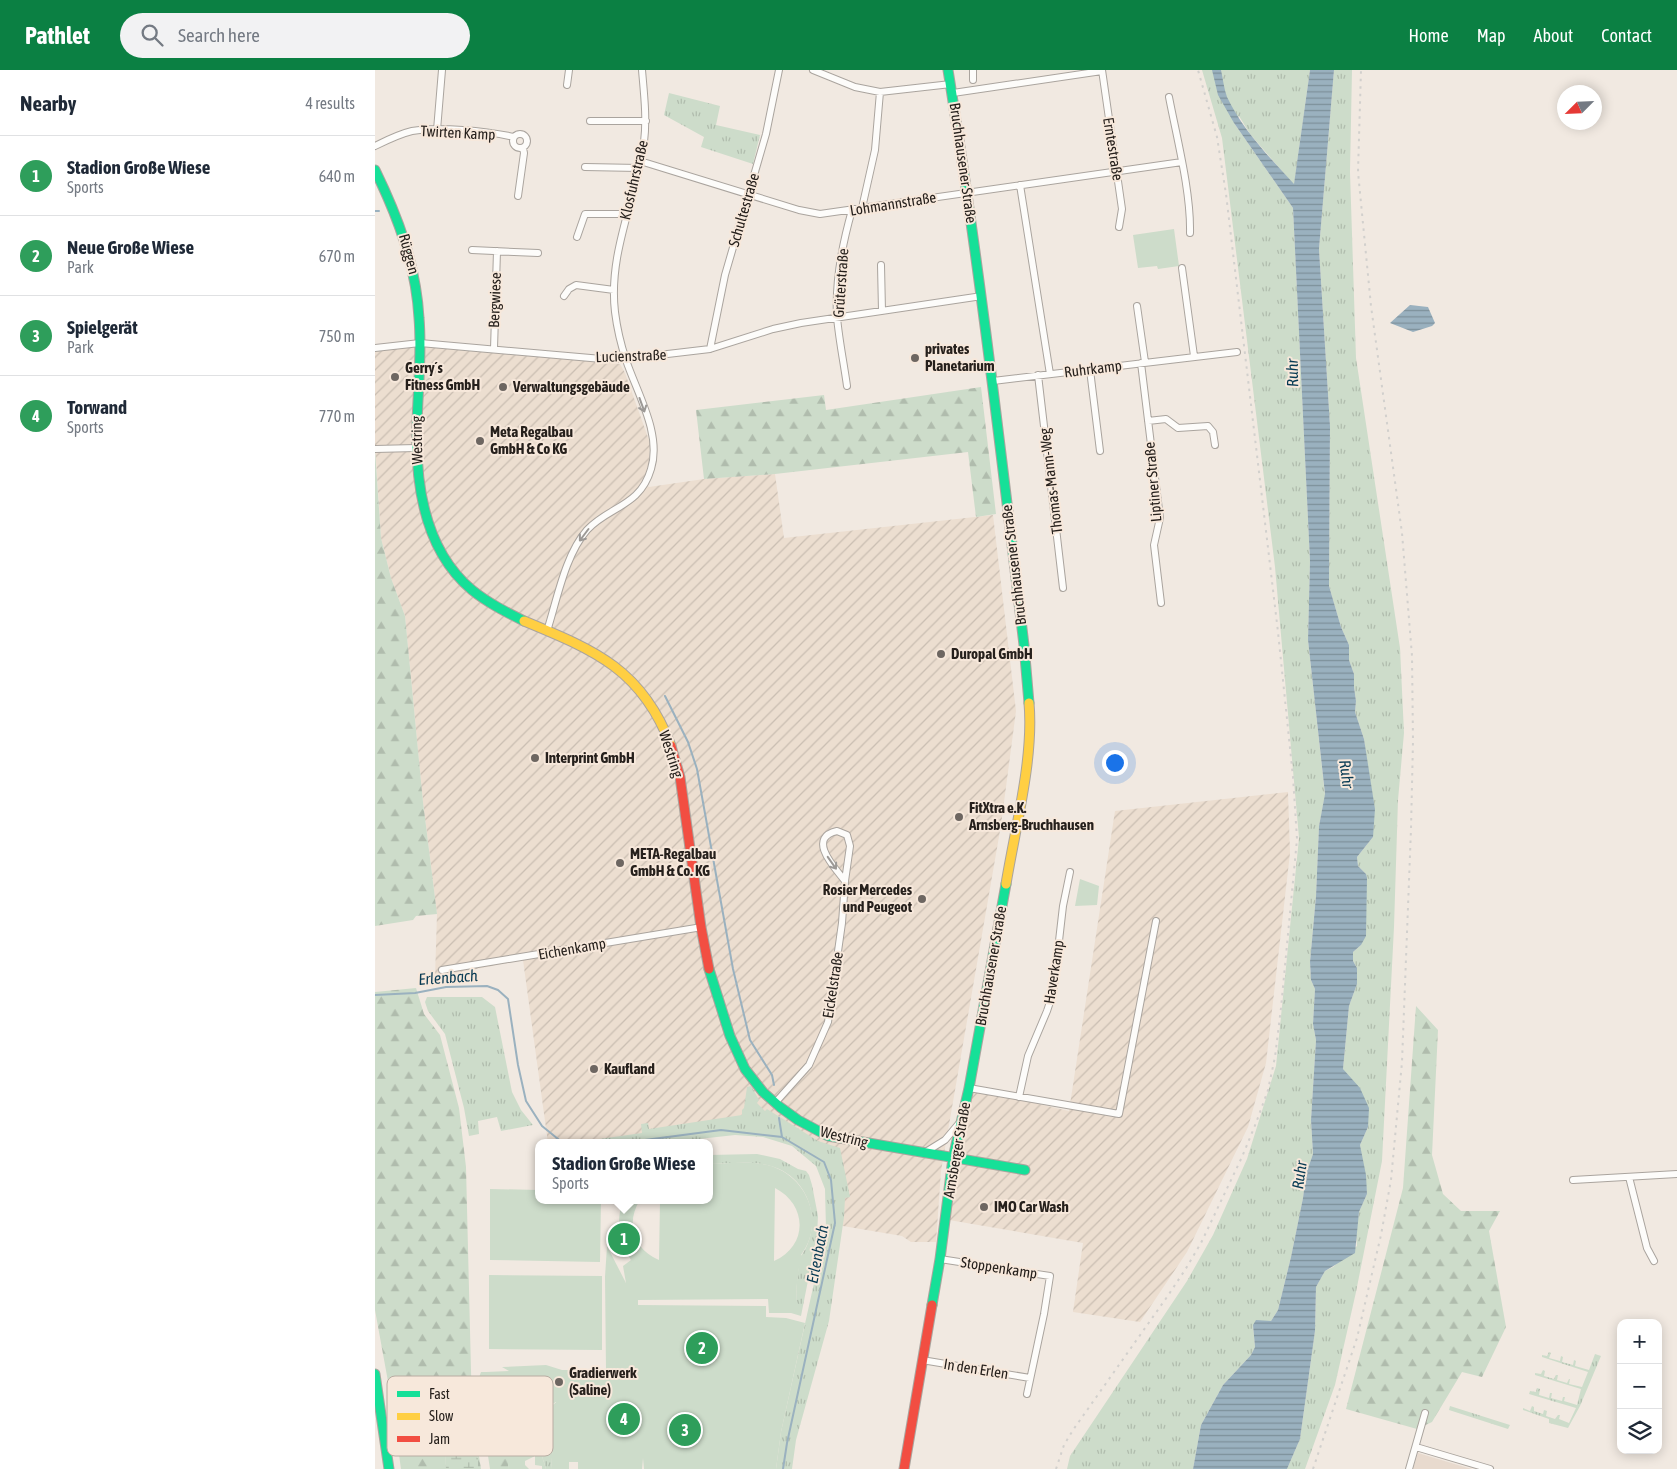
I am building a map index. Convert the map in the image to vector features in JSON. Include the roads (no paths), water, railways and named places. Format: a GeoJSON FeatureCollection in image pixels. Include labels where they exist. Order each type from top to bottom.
{"type":"FeatureCollection","features":[{"type":"Feature","properties":{"kind":"main road","name":"Bruchhausener Straße"},"geometry":{"type":"LineString","coordinates":[[948,70],[968,192],[993,381],[1024,645],[1029,711],[1029,741],[1026,770],[969,1088]]}},
{"type":"Feature","properties":{"kind":"main road","name":"Rüggen"},"geometry":{"type":"LineString","coordinates":[[375,170],[397,217],[411,257],[418,295],[420,343]]}},
{"type":"Feature","properties":{"kind":"main road","name":"Westring"},"geometry":{"type":"LineString","coordinates":[[420,343],[416,448],[419,483],[424,510],[433,536],[447,561],[463,580],[488,602],[504,612],[584,646],[616,667],[642,692],[662,726],[672,748],[680,778],[702,928],[713,984],[737,1055],[755,1084],[787,1114],[808,1127],[828,1136],[1025,1170]]}},
{"type":"Feature","properties":{"kind":"main road","name":"Arnsberger Straße"},"geometry":{"type":"LineString","coordinates":[[904,1469],[940,1259],[953,1158],[969,1088]]}},
{"type":"Feature","properties":{"kind":"main road"},"geometry":{"type":"LineString","coordinates":[[375,1374],[387,1455]]}},
{"type":"Feature","properties":{"kind":"main road"},"geometry":{"type":"LineString","coordinates":[[387,1456],[389,1469]]}},
{"type":"Feature","properties":{"kind":"street"},"geometry":{"type":"LineString","coordinates":[[437,130],[442,70]]}},
{"type":"Feature","properties":{"kind":"street"},"geometry":{"type":"LineString","coordinates":[[567,85],[569,70]]}},
{"type":"Feature","properties":{"kind":"street","name":"Klosfuhrstraße"},"geometry":{"type":"LineString","coordinates":[[547,631],[565,571],[580,540],[593,525],[633,498],[645,482],[652,466],[654,450],[652,432],[625,359],[619,335],[614,290],[616,258],[640,164],[646,122],[642,70]]}},
{"type":"Feature","properties":{"kind":"street","name":"Schultestraße"},"geometry":{"type":"LineString","coordinates":[[710,350],[725,275],[767,127],[779,70]]}},
{"type":"Feature","properties":{"kind":"street"},"geometry":{"type":"LineString","coordinates":[[813,70],[855,87],[880,92],[952,89],[1101,70]]}},
{"type":"Feature","properties":{"kind":"street"},"geometry":{"type":"LineString","coordinates":[[973,70],[973,80]]}},
{"type":"Feature","properties":{"kind":"street","name":"Erntestraße"},"geometry":{"type":"LineString","coordinates":[[1101,70],[1122,209],[1119,227]]}},
{"type":"Feature","properties":{"kind":"street"},"geometry":{"type":"LineString","coordinates":[[863,208],[875,150],[880,92]]}},
{"type":"Feature","properties":{"kind":"street"},"geometry":{"type":"LineString","coordinates":[[1169,98],[1182,162],[1190,220],[1189,233]]}},
{"type":"Feature","properties":{"kind":"street"},"geometry":{"type":"LineString","coordinates":[[590,121],[646,122]]}},
{"type":"Feature","properties":{"kind":"street","name":"Twirten Kamp"},"geometry":{"type":"LineString","coordinates":[[375,146],[412,131],[437,130],[485,133],[514,138]]}},
{"type":"Feature","properties":{"kind":"street"},"geometry":{"type":"LineString","coordinates":[[517,196],[523,148],[527,142],[526,137],[520,134],[514,138],[513,142],[515,147],[523,148]]}},
{"type":"Feature","properties":{"kind":"street","name":"Lohmannstraße"},"geometry":{"type":"LineString","coordinates":[[585,167],[640,164],[749,194],[810,214],[820,214],[1182,162]]}},
{"type":"Feature","properties":{"kind":"street"},"geometry":{"type":"LineString","coordinates":[[1020,185],[1050,374]]}},
{"type":"Feature","properties":{"kind":"street","name":"Grüterstraße"},"geometry":{"type":"LineString","coordinates":[[847,386],[837,317],[839,268],[852,210]]}},
{"type":"Feature","properties":{"kind":"street"},"geometry":{"type":"LineString","coordinates":[[577,237],[582,218],[585,214],[626,214]]}},
{"type":"Feature","properties":{"kind":"street","name":"Bergwiese"},"geometry":{"type":"LineString","coordinates":[[472,250],[538,253]]}},
{"type":"Feature","properties":{"kind":"street","name":"Bergwiese"},"geometry":{"type":"LineString","coordinates":[[494,348],[497,251]]}},
{"type":"Feature","properties":{"kind":"street"},"geometry":{"type":"LineString","coordinates":[[881,265],[882,310]]}},
{"type":"Feature","properties":{"kind":"street"},"geometry":{"type":"LineString","coordinates":[[1182,268],[1194,356]]}},
{"type":"Feature","properties":{"kind":"street"},"geometry":{"type":"LineString","coordinates":[[564,296],[569,289],[576,285],[614,290]]}},
{"type":"Feature","properties":{"kind":"street","name":"Lucienstraße"},"geometry":{"type":"LineString","coordinates":[[375,348],[420,343],[602,359],[625,359],[710,350],[773,329],[837,317],[982,296]]}},
{"type":"Feature","properties":{"kind":"street","name":"Liptiner Straße"},"geometry":{"type":"LineString","coordinates":[[1137,306],[1159,518],[1154,545],[1161,602]]}},
{"type":"Feature","properties":{"kind":"street","name":"Ruhrkamp"},"geometry":{"type":"LineString","coordinates":[[993,381],[1237,352]]}},
{"type":"Feature","properties":{"kind":"street"},"geometry":{"type":"LineString","coordinates":[[1090,370],[1100,452]]}},
{"type":"Feature","properties":{"kind":"street","name":"Thomas-Mann-Weg"},"geometry":{"type":"LineString","coordinates":[[1038,375],[1063,588]]}},
{"type":"Feature","properties":{"kind":"street","name":"Liptiner Straße"},"geometry":{"type":"LineString","coordinates":[[1148,420],[1166,419],[1180,428],[1209,426],[1213,432],[1215,445]]}},
{"type":"Feature","properties":{"kind":"street"},"geometry":{"type":"LineString","coordinates":[[375,449],[416,448]]}},
{"type":"Feature","properties":{"kind":"street","name":"Eickelstraße"},"geometry":{"type":"LineString","coordinates":[[775,1103],[809,1065],[828,1022],[842,923],[850,842],[847,835],[837,831],[824,838],[823,846],[825,853],[845,881]]}},
{"type":"Feature","properties":{"kind":"street","name":"Haverkamp"},"geometry":{"type":"LineString","coordinates":[[1019,1097],[1028,1056],[1053,993],[1063,906],[1070,872]]}},
{"type":"Feature","properties":{"kind":"street","name":"Arnsberger Straße"},"geometry":{"type":"LineString","coordinates":[[969,1088],[1119,1114],[1156,921]]}},
{"type":"Feature","properties":{"kind":"street","name":"Eichenkamp"},"geometry":{"type":"LineString","coordinates":[[442,970],[702,928]]}},
{"type":"Feature","properties":{"kind":"street"},"geometry":{"type":"LineString","coordinates":[[924,1153],[945,1140],[962,1120]]}},
{"type":"Feature","properties":{"kind":"street"},"geometry":{"type":"LineString","coordinates":[[1573,1180],[1677,1174]]}},
{"type":"Feature","properties":{"kind":"street"},"geometry":{"type":"LineString","coordinates":[[1629,1177],[1647,1248],[1654,1261]]}},
{"type":"Feature","properties":{"kind":"street","name":"Stoppenkamp"},"geometry":{"type":"LineString","coordinates":[[940,1259],[1050,1276],[1044,1314]]}},
{"type":"Feature","properties":{"kind":"street","name":"In den Erlen"},"geometry":{"type":"LineString","coordinates":[[1027,1394],[1044,1314]]}},
{"type":"Feature","properties":{"kind":"street","name":"In den Erlen"},"geometry":{"type":"LineString","coordinates":[[923,1360],[1030,1378]]}},
{"type":"Feature","properties":{"kind":"street"},"geometry":{"type":"LineString","coordinates":[[1409,1469],[1425,1414]]}},
{"type":"Feature","properties":{"kind":"street"},"geometry":{"type":"LineString","coordinates":[[1416,1446],[1491,1469]]}},
{"type":"Feature","properties":{"kind":"water","name":"Ruhr"},"geometry":{"type":"Polygon","coordinates":[[[1212,70],[1221,70],[1227,97],[1240,120],[1257,143],[1294,184],[1310,70],[1334,70],[1319,249],[1330,426],[1329,586],[1341,627],[1349,645],[1349,660],[1354,674],[1355,712],[1364,739],[1375,809],[1373,837],[1357,857],[1358,866],[1366,874],[1367,878],[1366,936],[1361,945],[1353,952],[1353,961],[1357,968],[1357,984],[1349,1006],[1343,1069],[1360,1088],[1369,1108],[1368,1127],[1360,1145],[1366,1175],[1367,1194],[1359,1212],[1355,1253],[1325,1271],[1316,1287],[1315,1331],[1300,1439],[1287,1469],[1193,1469],[1201,1425],[1223,1385],[1251,1355],[1255,1347],[1253,1325],[1256,1320],[1271,1321],[1278,1310],[1291,1257],[1306,1174],[1313,1154],[1311,1120],[1316,1040],[1313,1024],[1315,989],[1311,980],[1310,962],[1316,896],[1319,826],[1325,794],[1308,640],[1310,561],[1293,208],[1234,123],[1218,95],[1212,70]]]}},
{"type":"Feature","properties":{"kind":"water"},"geometry":{"type":"Polygon","coordinates":[[[1410,305],[1428,307],[1435,323],[1432,326],[1413,332],[1390,323],[1410,305]]]}},
{"type":"Feature","properties":{"kind":"waterway"},"geometry":{"type":"LineString","coordinates":[[665,696],[688,742],[697,769],[733,969],[750,1040],[772,1075],[774,1085]]}},
{"type":"Feature","properties":{"kind":"waterway","name":"Erlenbach"},"geometry":{"type":"LineString","coordinates":[[375,995],[415,993],[446,987],[487,986],[498,990],[508,999],[518,1065],[526,1101],[542,1126],[558,1139]]}},
{"type":"Feature","properties":{"kind":"waterway"},"geometry":{"type":"LineString","coordinates":[[779,1118],[782,1137]]}},
{"type":"Feature","properties":{"kind":"waterway","name":"Erlenbach"},"geometry":{"type":"LineString","coordinates":[[652,1139],[721,1130],[782,1137],[824,1162],[831,1180],[835,1223],[783,1469]]}},
{"type":"Feature","properties":{"kind":"railway"},"geometry":{"type":"LineString","coordinates":[[1056,1469],[1064,1445],[1073,1430],[1167,1297],[1201,1243],[1242,1157],[1268,1090],[1275,1057],[1281,1008],[1297,839],[1293,777],[1278,632],[1226,194],[1217,137],[1198,70]]}},
{"type":"Feature","properties":{"kind":"railway"},"geometry":{"type":"LineString","coordinates":[[1313,1469],[1357,1338],[1381,1235],[1391,1180],[1402,1062],[1411,829],[1412,656],[1402,533],[1371,306],[1358,172],[1361,70]]}},
{"type":"Feature","properties":{"kind":"place","name":"privates Planetarium"},"geometry":{"type":"Point","coordinates":[915,358]}},
{"type":"Feature","properties":{"kind":"place","name":"Gerry´s Fitness GmbH"},"geometry":{"type":"Point","coordinates":[395,377]}},
{"type":"Feature","properties":{"kind":"place","name":"Verwaltungsgebäude"},"geometry":{"type":"Point","coordinates":[503,387]}},
{"type":"Feature","properties":{"kind":"place","name":"Meta Regalbau GmbH & Co KG"},"geometry":{"type":"Point","coordinates":[480,441]}},
{"type":"Feature","properties":{"kind":"place","name":"Duropal GmbH"},"geometry":{"type":"Point","coordinates":[941,654]}},
{"type":"Feature","properties":{"kind":"place","name":"Interprint GmbH"},"geometry":{"type":"Point","coordinates":[535,758]}},
{"type":"Feature","properties":{"kind":"place","name":"FitXtra e.K. Arnsberg-Bruchhausen"},"geometry":{"type":"Point","coordinates":[959,817]}},
{"type":"Feature","properties":{"kind":"place","name":"META-Regalbau GmbH & Co. KG"},"geometry":{"type":"Point","coordinates":[620,863]}},
{"type":"Feature","properties":{"kind":"place","name":"Rosier Mercedes und Peugeot"},"geometry":{"type":"Point","coordinates":[922,899]}},
{"type":"Feature","properties":{"kind":"place","name":"Kaufland"},"geometry":{"type":"Point","coordinates":[594,1069]}},
{"type":"Feature","properties":{"kind":"place","name":"IMO Car Wash"},"geometry":{"type":"Point","coordinates":[984,1207]}},
{"type":"Feature","properties":{"kind":"place","name":"Stadion Große Wiese"},"geometry":{"type":"Point","coordinates":[624,1239]}},
{"type":"Feature","properties":{"kind":"place","name":"Neue Große Wiese"},"geometry":{"type":"Point","coordinates":[702,1348]}},
{"type":"Feature","properties":{"kind":"place","name":"Gradierwerk (Saline)"},"geometry":{"type":"Point","coordinates":[559,1382]}},
{"type":"Feature","properties":{"kind":"place","name":"Torwand"},"geometry":{"type":"Point","coordinates":[624,1419]}},
{"type":"Feature","properties":{"kind":"place","name":"Spielgerät"},"geometry":{"type":"Point","coordinates":[685,1430]}}]}
